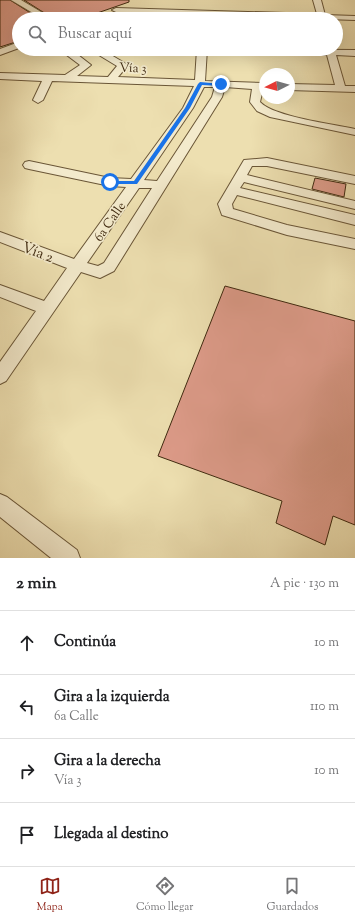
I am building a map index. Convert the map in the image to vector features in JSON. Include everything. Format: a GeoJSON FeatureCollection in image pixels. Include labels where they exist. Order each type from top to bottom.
{"type":"FeatureCollection","features":[{"type":"Feature","properties":{"kind":"street"},"geometry":{"type":"LineString","coordinates":[[15,0],[36,12]]}},
{"type":"Feature","properties":{"kind":"street"},"geometry":{"type":"LineString","coordinates":[[317,0],[320,12]]}},
{"type":"Feature","properties":{"kind":"street"},"geometry":{"type":"LineString","coordinates":[[111,12],[138,3]]}},
{"type":"Feature","properties":{"kind":"street"},"geometry":{"type":"LineString","coordinates":[[116,10],[168,12]]}},
{"type":"Feature","properties":{"kind":"street"},"geometry":{"type":"LineString","coordinates":[[343,18],[355,18]]}},
{"type":"Feature","properties":{"kind":"street"},"geometry":{"type":"LineString","coordinates":[[343,24],[355,25]]}},
{"type":"Feature","properties":{"kind":"street"},"geometry":{"type":"LineString","coordinates":[[0,52],[12,48]]}},
{"type":"Feature","properties":{"kind":"street"},"geometry":{"type":"LineString","coordinates":[[343,52],[355,53]]}},
{"type":"Feature","properties":{"kind":"street"},"geometry":{"type":"LineString","coordinates":[[66,79],[86,65],[74,56]]}},
{"type":"Feature","properties":{"kind":"street"},"geometry":{"type":"LineString","coordinates":[[107,56],[123,65],[111,80]]}},
{"type":"Feature","properties":{"kind":"street","name":"6a Calle"},"geometry":{"type":"LineString","coordinates":[[2,367],[47,309],[188,108],[200,84],[202,56]]}},
{"type":"Feature","properties":{"kind":"street"},"geometry":{"type":"LineString","coordinates":[[332,56],[341,89]]}},
{"type":"Feature","properties":{"kind":"street","name":"Vía 3"},"geometry":{"type":"LineString","coordinates":[[0,76],[259,86]]}},
{"type":"Feature","properties":{"kind":"street"},"geometry":{"type":"LineString","coordinates":[[38,100],[48,78]]}},
{"type":"Feature","properties":{"kind":"street","name":"6a Calle"},"geometry":{"type":"LineString","coordinates":[[77,266],[100,272],[109,267],[217,97],[221,84]]}},
{"type":"Feature","properties":{"kind":"street"},"geometry":{"type":"LineString","coordinates":[[295,87],[355,89]]}},
{"type":"Feature","properties":{"kind":"street"},"geometry":{"type":"LineString","coordinates":[[259,91],[255,102],[261,109],[274,115],[355,132]]}},
{"type":"Feature","properties":{"kind":"street"},"geometry":{"type":"LineString","coordinates":[[355,180],[267,162],[248,164],[225,204],[227,212],[287,230],[355,244]]}},
{"type":"Feature","properties":{"kind":"street"},"geometry":{"type":"LineString","coordinates":[[29,165],[110,182],[135,182],[162,185]]}},
{"type":"Feature","properties":{"kind":"street"},"geometry":{"type":"LineString","coordinates":[[240,177],[355,205]]}},
{"type":"Feature","properties":{"kind":"street"},"geometry":{"type":"LineString","coordinates":[[234,190],[355,220]]}},
{"type":"Feature","properties":{"kind":"street","name":"Vía 2"},"geometry":{"type":"LineString","coordinates":[[0,237],[77,266]]}},
{"type":"Feature","properties":{"kind":"street"},"geometry":{"type":"LineString","coordinates":[[0,291],[47,309]]}},
{"type":"Feature","properties":{"kind":"street"},"geometry":{"type":"LineString","coordinates":[[0,504],[69,558]]}},
{"type":"Feature","properties":{"kind":"building"},"geometry":{"type":"Polygon","coordinates":[[[0,0],[10,0],[29,12],[12,12],[12,43],[0,47],[0,0]]]}},
{"type":"Feature","properties":{"kind":"building"},"geometry":{"type":"Polygon","coordinates":[[[24,0],[129,0],[129,2],[100,12],[43,12],[24,0]]]}},
{"type":"Feature","properties":{"kind":"building"},"geometry":{"type":"Polygon","coordinates":[[[315,178],[346,184],[344,197],[312,189],[315,178]]]}},
{"type":"Feature","properties":{"kind":"building"},"geometry":{"type":"Polygon","coordinates":[[[225,286],[355,321],[355,525],[333,516],[325,545],[276,523],[282,501],[158,456],[225,286]]]}},
{"type":"Feature","properties":{"kind":"route"},"geometry":{"type":"LineString","coordinates":[[110,182],[135,182],[188,108],[200,84],[221,84]]}}]}
